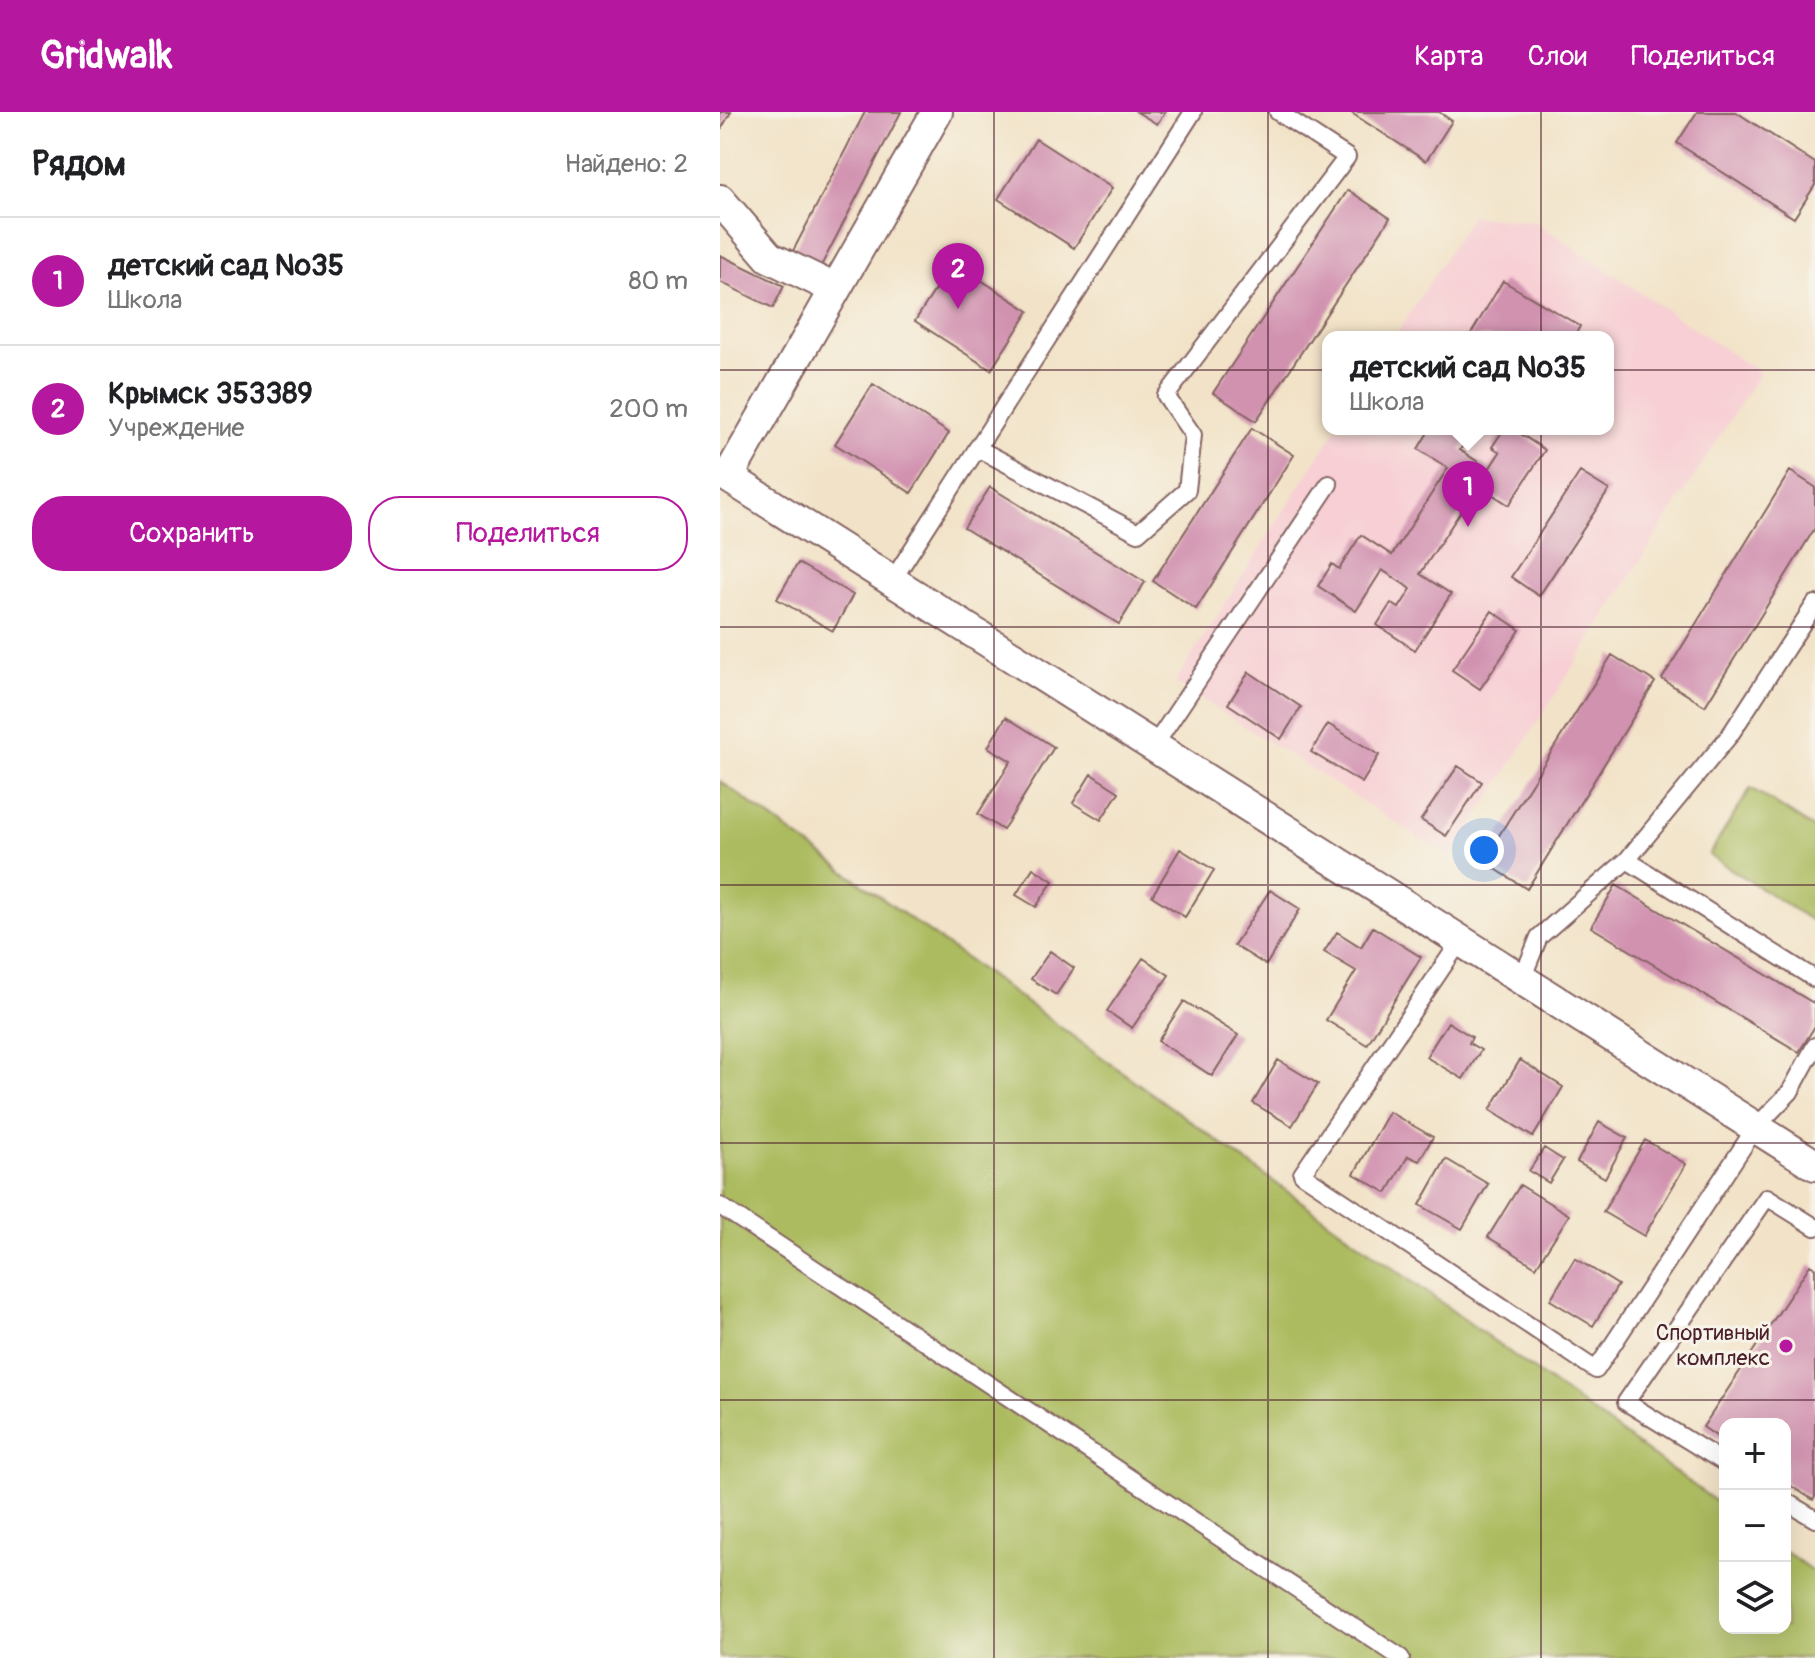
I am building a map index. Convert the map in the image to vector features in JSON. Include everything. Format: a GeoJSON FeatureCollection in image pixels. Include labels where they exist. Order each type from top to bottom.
{"type":"FeatureCollection","features":[{"type":"Feature","properties":{"kind":"street"},"geometry":{"type":"LineString","coordinates":[[937,112],[728,477],[1815,1165]]}},
{"type":"Feature","properties":{"kind":"street"},"geometry":{"type":"LineString","coordinates":[[720,200],[769,257],[835,289]]}},
{"type":"Feature","properties":{"kind":"lane"},"geometry":{"type":"LineString","coordinates":[[892,581],[1193,112]]}},
{"type":"Feature","properties":{"kind":"lane"},"geometry":{"type":"LineString","coordinates":[[977,448],[1138,533],[1187,490],[1193,435],[1166,396],[1347,157],[1278,112]]}},
{"type":"Feature","properties":{"kind":"lane"},"geometry":{"type":"LineString","coordinates":[[1154,746],[1329,484]]}},
{"type":"Feature","properties":{"kind":"lane"},"geometry":{"type":"LineString","coordinates":[[1522,979],[1539,937],[1627,860],[1730,735],[1815,604]]}},
{"type":"Feature","properties":{"kind":"lane"},"geometry":{"type":"LineString","coordinates":[[1627,860],[1815,979]]}},
{"type":"Feature","properties":{"kind":"lane"},"geometry":{"type":"LineString","coordinates":[[1461,940],[1302,1174],[1596,1370],[1756,1127],[1790,1092],[1815,1046]]}},
{"type":"Feature","properties":{"kind":"lane"},"geometry":{"type":"LineString","coordinates":[[1719,1459],[1626,1402],[1767,1197],[1815,1227]]}},
{"type":"Feature","properties":{"kind":"lane"},"geometry":{"type":"LineString","coordinates":[[720,1206],[1401,1658]]}},
{"type":"Feature","properties":{"kind":"lane"},"geometry":{"type":"LineString","coordinates":[[1791,1505],[1815,1519]]}},
{"type":"Feature","properties":{"kind":"shaded area"},"geometry":{"type":"Polygon","coordinates":[[[1471,216],[1534,221],[1760,373],[1451,858],[1175,682],[1332,435],[1614,435],[1614,331],[1399,331],[1471,216]]]}},
{"type":"Feature","properties":{"kind":"green space"},"geometry":{"type":"Polygon","coordinates":[[[720,781],[1719,1504],[1719,1634],[1791,1634],[1791,1555],[1815,1573],[1815,1658],[720,1658],[720,781]]]}},
{"type":"Feature","properties":{"kind":"green space"},"geometry":{"type":"Polygon","coordinates":[[[1751,788],[1815,829],[1815,923],[1709,855],[1751,788]]]}},
{"type":"Feature","properties":{"kind":"building"},"geometry":{"type":"Polygon","coordinates":[[[720,112],[731,112],[720,131],[720,112]]]}},
{"type":"Feature","properties":{"kind":"building"},"geometry":{"type":"Polygon","coordinates":[[[865,112],[901,112],[820,268],[792,253],[865,112]]]}},
{"type":"Feature","properties":{"kind":"building"},"geometry":{"type":"Polygon","coordinates":[[[1137,112],[1165,112],[1157,124],[1137,112]]]}},
{"type":"Feature","properties":{"kind":"building"},"geometry":{"type":"Polygon","coordinates":[[[1350,112],[1439,112],[1452,121],[1426,161],[1350,112]]]}},
{"type":"Feature","properties":{"kind":"building"},"geometry":{"type":"Polygon","coordinates":[[[1697,112],[1736,112],[1815,163],[1815,185],[1794,218],[1677,143],[1697,112]]]}},
{"type":"Feature","properties":{"kind":"building"},"geometry":{"type":"Polygon","coordinates":[[[1036,139],[1112,188],[1074,248],[998,199],[1036,139]]]}},
{"type":"Feature","properties":{"kind":"building"},"geometry":{"type":"Polygon","coordinates":[[[1348,190],[1390,218],[1256,421],[1213,393],[1348,190]]]}},
{"type":"Feature","properties":{"kind":"building"},"geometry":{"type":"Polygon","coordinates":[[[720,255],[784,286],[773,308],[720,282],[720,255]]]}},
{"type":"Feature","properties":{"kind":"building"},"geometry":{"type":"Polygon","coordinates":[[[953,262],[1029,311],[991,370],[915,321],[953,262]]]}},
{"type":"Feature","properties":{"kind":"building"},"geometry":{"type":"Polygon","coordinates":[[[1503,281],[1580,326],[1577,331],[1473,331],[1503,281]]]}},
{"type":"Feature","properties":{"kind":"building"},"geometry":{"type":"Polygon","coordinates":[[[873,384],[949,433],[911,493],[835,444],[873,384]]]}},
{"type":"Feature","properties":{"kind":"building"},"geometry":{"type":"Polygon","coordinates":[[[1252,428],[1294,455],[1196,609],[1153,581],[1252,428]]]}},
{"type":"Feature","properties":{"kind":"building"},"geometry":{"type":"Polygon","coordinates":[[[1426,435],[1470,435],[1460,450],[1489,469],[1500,452],[1492,447],[1500,435],[1522,435],[1545,450],[1509,505],[1478,485],[1420,574],[1451,594],[1415,650],[1377,625],[1391,603],[1399,608],[1411,589],[1382,570],[1356,611],[1318,586],[1332,564],[1339,569],[1361,535],[1392,555],[1448,468],[1418,449],[1426,435]]]}},
{"type":"Feature","properties":{"kind":"building"},"geometry":{"type":"Polygon","coordinates":[[[1790,471],[1815,487],[1815,528],[1705,706],[1662,679],[1790,471]]]}},
{"type":"Feature","properties":{"kind":"building"},"geometry":{"type":"Polygon","coordinates":[[[1580,472],[1609,490],[1539,596],[1511,577],[1580,472]]]}},
{"type":"Feature","properties":{"kind":"building"},"geometry":{"type":"Polygon","coordinates":[[[990,487],[1145,582],[1119,624],[964,528],[990,487]]]}},
{"type":"Feature","properties":{"kind":"building"},"geometry":{"type":"Polygon","coordinates":[[[798,563],[853,595],[833,631],[777,599],[798,563]]]}},
{"type":"Feature","properties":{"kind":"building"},"geometry":{"type":"Polygon","coordinates":[[[1492,611],[1520,630],[1480,689],[1452,670],[1492,611]]]}},
{"type":"Feature","properties":{"kind":"building"},"geometry":{"type":"Polygon","coordinates":[[[1612,655],[1655,682],[1527,889],[1483,861],[1612,655]]]}},
{"type":"Feature","properties":{"kind":"building"},"geometry":{"type":"Polygon","coordinates":[[[1249,672],[1301,707],[1281,739],[1228,704],[1249,672]]]}},
{"type":"Feature","properties":{"kind":"building"},"geometry":{"type":"Polygon","coordinates":[[[1006,717],[1054,747],[1003,830],[978,814],[1011,761],[988,747],[1006,717]]]}},
{"type":"Feature","properties":{"kind":"building"},"geometry":{"type":"Polygon","coordinates":[[[1328,724],[1379,755],[1362,783],[1311,752],[1328,724]]]}},
{"type":"Feature","properties":{"kind":"building"},"geometry":{"type":"Polygon","coordinates":[[[1458,766],[1482,782],[1446,836],[1421,820],[1458,766]]]}},
{"type":"Feature","properties":{"kind":"building"},"geometry":{"type":"Polygon","coordinates":[[[1091,774],[1119,792],[1101,820],[1073,803],[1091,774]]]}},
{"type":"Feature","properties":{"kind":"building"},"geometry":{"type":"Polygon","coordinates":[[[1180,849],[1214,870],[1185,917],[1152,896],[1180,849]]]}},
{"type":"Feature","properties":{"kind":"building"},"geometry":{"type":"Polygon","coordinates":[[[1033,868],[1053,881],[1036,907],[1016,895],[1033,868]]]}},
{"type":"Feature","properties":{"kind":"building"},"geometry":{"type":"Polygon","coordinates":[[[1616,885],[1815,1004],[1815,1026],[1799,1052],[1591,927],[1616,885]]]}},
{"type":"Feature","properties":{"kind":"building"},"geometry":{"type":"Polygon","coordinates":[[[1270,890],[1300,909],[1266,965],[1234,945],[1270,890]]]}},
{"type":"Feature","properties":{"kind":"building"},"geometry":{"type":"Polygon","coordinates":[[[1373,927],[1421,957],[1367,1045],[1326,1020],[1356,971],[1324,952],[1337,932],[1361,947],[1373,927]]]}},
{"type":"Feature","properties":{"kind":"building"},"geometry":{"type":"Polygon","coordinates":[[[1050,951],[1074,968],[1056,995],[1031,979],[1050,951]]]}},
{"type":"Feature","properties":{"kind":"building"},"geometry":{"type":"Polygon","coordinates":[[[1143,958],[1169,975],[1132,1028],[1107,1011],[1143,958]]]}},
{"type":"Feature","properties":{"kind":"building"},"geometry":{"type":"Polygon","coordinates":[[[1184,1001],[1238,1035],[1212,1076],[1158,1041],[1184,1001]]]}},
{"type":"Feature","properties":{"kind":"building"},"geometry":{"type":"Polygon","coordinates":[[[1448,1022],[1472,1037],[1469,1043],[1481,1050],[1463,1079],[1426,1057],[1448,1022]]]}},
{"type":"Feature","properties":{"kind":"building"},"geometry":{"type":"Polygon","coordinates":[[[1278,1060],[1318,1084],[1292,1126],[1253,1103],[1278,1060]]]}},
{"type":"Feature","properties":{"kind":"building"},"geometry":{"type":"Polygon","coordinates":[[[1520,1060],[1563,1087],[1533,1137],[1490,1110],[1520,1060]]]}},
{"type":"Feature","properties":{"kind":"building"},"geometry":{"type":"Polygon","coordinates":[[[1389,1112],[1433,1137],[1419,1161],[1408,1156],[1387,1193],[1354,1174],[1389,1112]]]}},
{"type":"Feature","properties":{"kind":"building"},"geometry":{"type":"Polygon","coordinates":[[[1599,1122],[1627,1138],[1605,1178],[1577,1162],[1599,1122]]]}},
{"type":"Feature","properties":{"kind":"building"},"geometry":{"type":"Polygon","coordinates":[[[1645,1140],[1686,1164],[1644,1236],[1603,1212],[1645,1140]]]}},
{"type":"Feature","properties":{"kind":"building"},"geometry":{"type":"Polygon","coordinates":[[[1544,1148],[1563,1160],[1549,1183],[1529,1171],[1544,1148]]]}},
{"type":"Feature","properties":{"kind":"building"},"geometry":{"type":"Polygon","coordinates":[[[1446,1159],[1488,1184],[1462,1229],[1420,1205],[1446,1159]]]}},
{"type":"Feature","properties":{"kind":"building"},"geometry":{"type":"Polygon","coordinates":[[[1520,1185],[1569,1215],[1536,1267],[1488,1237],[1520,1185]]]}},
{"type":"Feature","properties":{"kind":"building"},"geometry":{"type":"Polygon","coordinates":[[[1575,1258],[1618,1285],[1593,1326],[1550,1300],[1575,1258]]]}},
{"type":"Feature","properties":{"kind":"building","name":"Спортивный комплекс"},"geometry":{"type":"Polygon","coordinates":[[[1810,1265],[1815,1268],[1813,1500],[1791,1486],[1791,1418],[1719,1418],[1719,1438],[1703,1427],[1810,1265]]]}},
{"type":"Feature","properties":{"kind":"place","name":"Крымск 353389"},"geometry":{"type":"Point","coordinates":[958,309]}},
{"type":"Feature","properties":{"kind":"place","name":"детский сад №35"},"geometry":{"type":"Point","coordinates":[1468,527]}},
{"type":"Feature","properties":{"kind":"place","name":"Спортивный комплекс"},"geometry":{"type":"Point","coordinates":[1786,1346]}}]}
